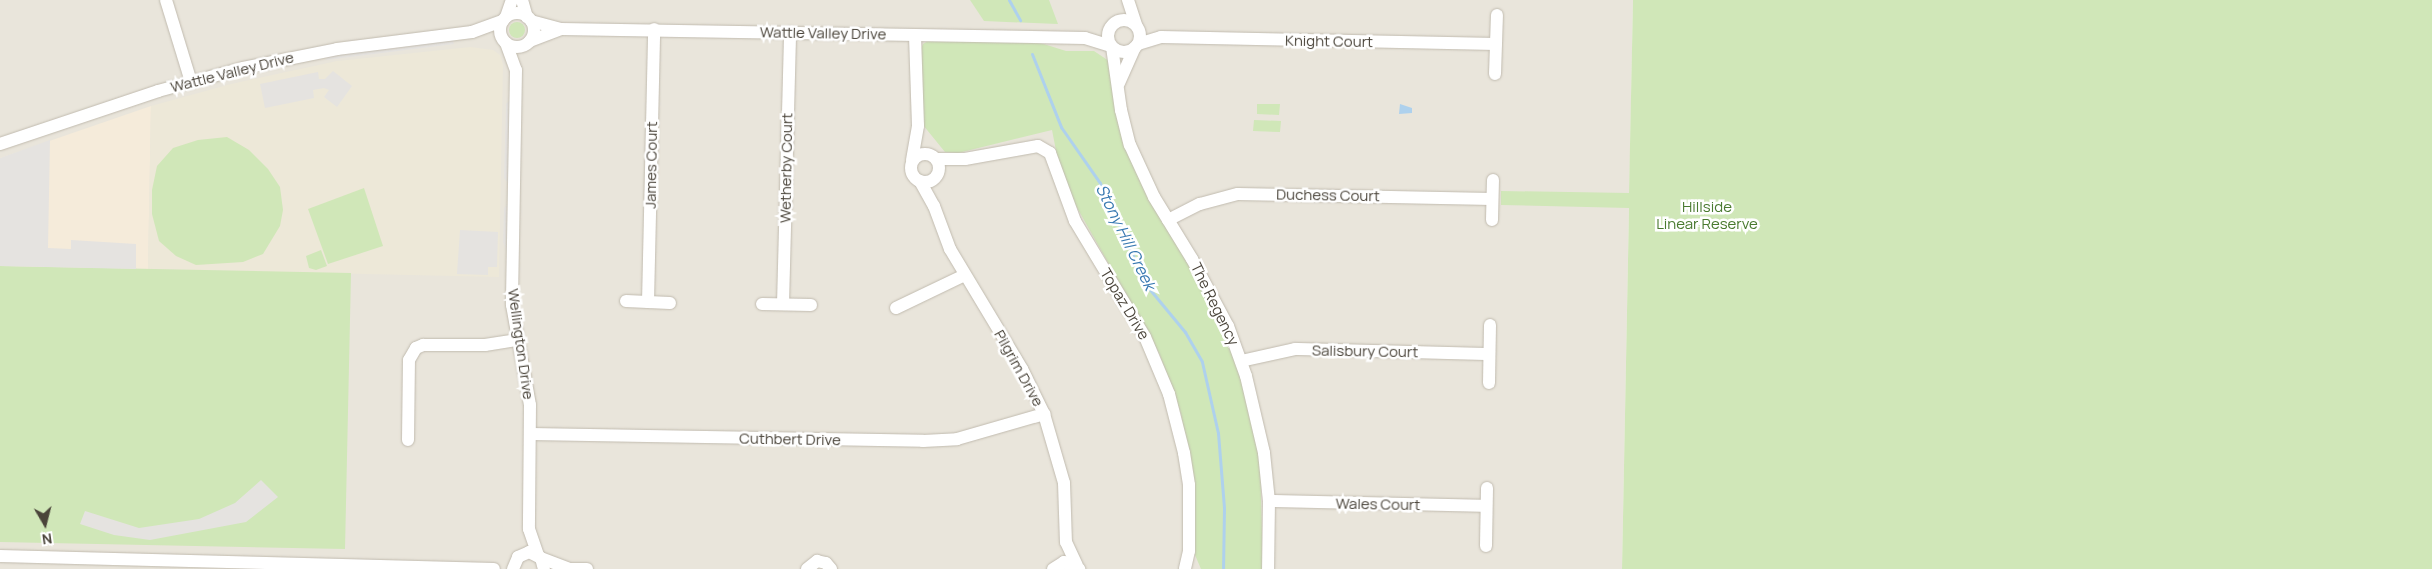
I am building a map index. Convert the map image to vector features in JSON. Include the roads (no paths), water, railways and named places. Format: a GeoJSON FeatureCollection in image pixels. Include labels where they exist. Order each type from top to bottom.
{"type":"FeatureCollection","features":[{"type":"Feature","properties":{"kind":"street"},"geometry":{"type":"LineString","coordinates":[[166,0],[191,82]]}},
{"type":"Feature","properties":{"kind":"street"},"geometry":{"type":"LineString","coordinates":[[512,0],[500,30],[505,41],[514,47],[529,42],[534,31],[522,0]]}},
{"type":"Feature","properties":{"kind":"street"},"geometry":{"type":"LineString","coordinates":[[1123,0],[1108,36],[1112,47],[1126,52],[1137,46],[1136,26],[1128,0]]}},
{"type":"Feature","properties":{"kind":"street"},"geometry":{"type":"LineString","coordinates":[[505,19],[517,13],[529,19]]}},
{"type":"Feature","properties":{"kind":"street"},"geometry":{"type":"LineString","coordinates":[[1496,74],[1497,16]]}},
{"type":"Feature","properties":{"kind":"street","name":"Wattle Valley Drive"},"geometry":{"type":"LineString","coordinates":[[0,144],[191,82],[337,49],[472,32],[505,19]]}},
{"type":"Feature","properties":{"kind":"street","name":"Wattle Valley Drive"},"geometry":{"type":"LineString","coordinates":[[529,19],[562,29],[654,29],[1086,38],[1112,47]]}},
{"type":"Feature","properties":{"kind":"street"},"geometry":{"type":"LineString","coordinates":[[1113,25],[1123,20],[1136,26]]}},
{"type":"Feature","properties":{"kind":"street","name":"Wattle Valley Drive"},"geometry":{"type":"LineString","coordinates":[[1086,38],[1113,25]]}},
{"type":"Feature","properties":{"kind":"street","name":"Knight Court"},"geometry":{"type":"LineString","coordinates":[[1136,26],[1162,37]]}},
{"type":"Feature","properties":{"kind":"street","name":"Wattle Valley Drive"},"geometry":{"type":"LineString","coordinates":[[529,42],[562,29]]}},
{"type":"Feature","properties":{"kind":"street","name":"James Court"},"geometry":{"type":"LineString","coordinates":[[648,302],[654,29]]}},
{"type":"Feature","properties":{"kind":"street","name":"Wattle Valley Drive"},"geometry":{"type":"LineString","coordinates":[[472,32],[505,41]]}},
{"type":"Feature","properties":{"kind":"street","name":"Wetherby Court"},"geometry":{"type":"LineString","coordinates":[[783,304],[790,32]]}},
{"type":"Feature","properties":{"kind":"street","name":"Pilgrim Drive"},"geometry":{"type":"LineString","coordinates":[[915,35],[918,126],[911,172],[920,181],[934,206],[950,249],[1022,370],[1044,414],[1064,483],[1066,542],[1078,568]]}},
{"type":"Feature","properties":{"kind":"street","name":"Knight Court"},"geometry":{"type":"LineString","coordinates":[[1137,46],[1162,37],[1496,44]]}},
{"type":"Feature","properties":{"kind":"street","name":"Wellington Drive"},"geometry":{"type":"LineString","coordinates":[[505,41],[516,70],[512,288],[518,340],[527,383],[531,434],[529,529],[513,569]]}},
{"type":"Feature","properties":{"kind":"street","name":"Wellington Drive"},"geometry":{"type":"LineString","coordinates":[[516,70],[529,42]]}},
{"type":"Feature","properties":{"kind":"street","name":"The Regency"},"geometry":{"type":"LineString","coordinates":[[1119,83],[1137,46]]}},
{"type":"Feature","properties":{"kind":"street","name":"The Regency"},"geometry":{"type":"LineString","coordinates":[[1112,47],[1119,83],[1121,110],[1130,145],[1142,173],[1216,302],[1241,361],[1264,453],[1269,501],[1268,569]]}},
{"type":"Feature","properties":{"kind":"street","name":"Pilgrim Drive"},"geometry":{"type":"LineString","coordinates":[[918,126],[934,166],[934,206]]}},
{"type":"Feature","properties":{"kind":"street","name":"Topaz Drive"},"geometry":{"type":"LineString","coordinates":[[934,166],[1033,146],[1043,146],[1050,153],[1075,221],[1145,337],[1166,386],[1186,461],[1190,551],[1196,569]]}},
{"type":"Feature","properties":{"kind":"street"},"geometry":{"type":"LineString","coordinates":[[912,160],[920,154],[934,166],[920,181]]}},
{"type":"Feature","properties":{"kind":"street"},"geometry":{"type":"LineString","coordinates":[[1492,220],[1493,180]]}},
{"type":"Feature","properties":{"kind":"street","name":"Duchess Court"},"geometry":{"type":"LineString","coordinates":[[1168,220],[1200,204],[1238,194],[1492,199]]}},
{"type":"Feature","properties":{"kind":"street"},"geometry":{"type":"LineString","coordinates":[[896,308],[965,275]]}},
{"type":"Feature","properties":{"kind":"street"},"geometry":{"type":"LineString","coordinates":[[626,301],[670,303]]}},
{"type":"Feature","properties":{"kind":"street"},"geometry":{"type":"LineString","coordinates":[[762,304],[811,305]]}},
{"type":"Feature","properties":{"kind":"street"},"geometry":{"type":"LineString","coordinates":[[1489,383],[1490,325]]}},
{"type":"Feature","properties":{"kind":"street"},"geometry":{"type":"LineString","coordinates":[[408,440],[409,360],[416,348],[423,345],[485,345],[518,340]]}},
{"type":"Feature","properties":{"kind":"street","name":"Salisbury Court"},"geometry":{"type":"LineString","coordinates":[[1241,361],[1295,349],[1489,354]]}},
{"type":"Feature","properties":{"kind":"street","name":"Cuthbert Drive"},"geometry":{"type":"LineString","coordinates":[[531,434],[924,441],[957,439],[1044,414]]}},
{"type":"Feature","properties":{"kind":"street"},"geometry":{"type":"LineString","coordinates":[[1486,546],[1487,488]]}},
{"type":"Feature","properties":{"kind":"street","name":"Wales Court"},"geometry":{"type":"LineString","coordinates":[[1269,501],[1486,506]]}},
{"type":"Feature","properties":{"kind":"street","name":"Wellington Drive"},"geometry":{"type":"LineString","coordinates":[[529,529],[541,561]]}},
{"type":"Feature","properties":{"kind":"street","name":"Pilgrim Drive"},"geometry":{"type":"LineString","coordinates":[[1053,568],[1066,542]]}},
{"type":"Feature","properties":{"kind":"street","name":"Topaz Drive"},"geometry":{"type":"LineString","coordinates":[[1185,569],[1190,551]]}},
{"type":"Feature","properties":{"kind":"street"},"geometry":{"type":"LineString","coordinates":[[0,556],[42,563],[491,568],[529,552],[541,561],[569,569],[587,569]]}},
{"type":"Feature","properties":{"kind":"street"},"geometry":{"type":"LineString","coordinates":[[806,568],[822,561],[833,568]]}},
{"type":"Feature","properties":{"kind":"street"},"geometry":{"type":"LineString","coordinates":[[1053,568],[1064,562],[1078,568]]}},
{"type":"Feature","properties":{"kind":"water"},"geometry":{"type":"Polygon","coordinates":[[[1400,104],[1412,108],[1412,113],[1399,114],[1400,104]]]}},
{"type":"Feature","properties":{"kind":"waterway","name":"Stony Hill Creek"},"geometry":{"type":"LineString","coordinates":[[1009,0],[1020,20]]}},
{"type":"Feature","properties":{"kind":"waterway","name":"Stony Hill Creek"},"geometry":{"type":"LineString","coordinates":[[1032,54],[1061,127],[1100,183],[1147,286],[1185,332],[1202,362],[1218,433],[1224,508],[1223,569]]}},
{"type":"Feature","properties":{"kind":"park label","name":"Hillside Linear Reserve"},"geometry":{"type":"Point","coordinates":[1707,214]}}]}
